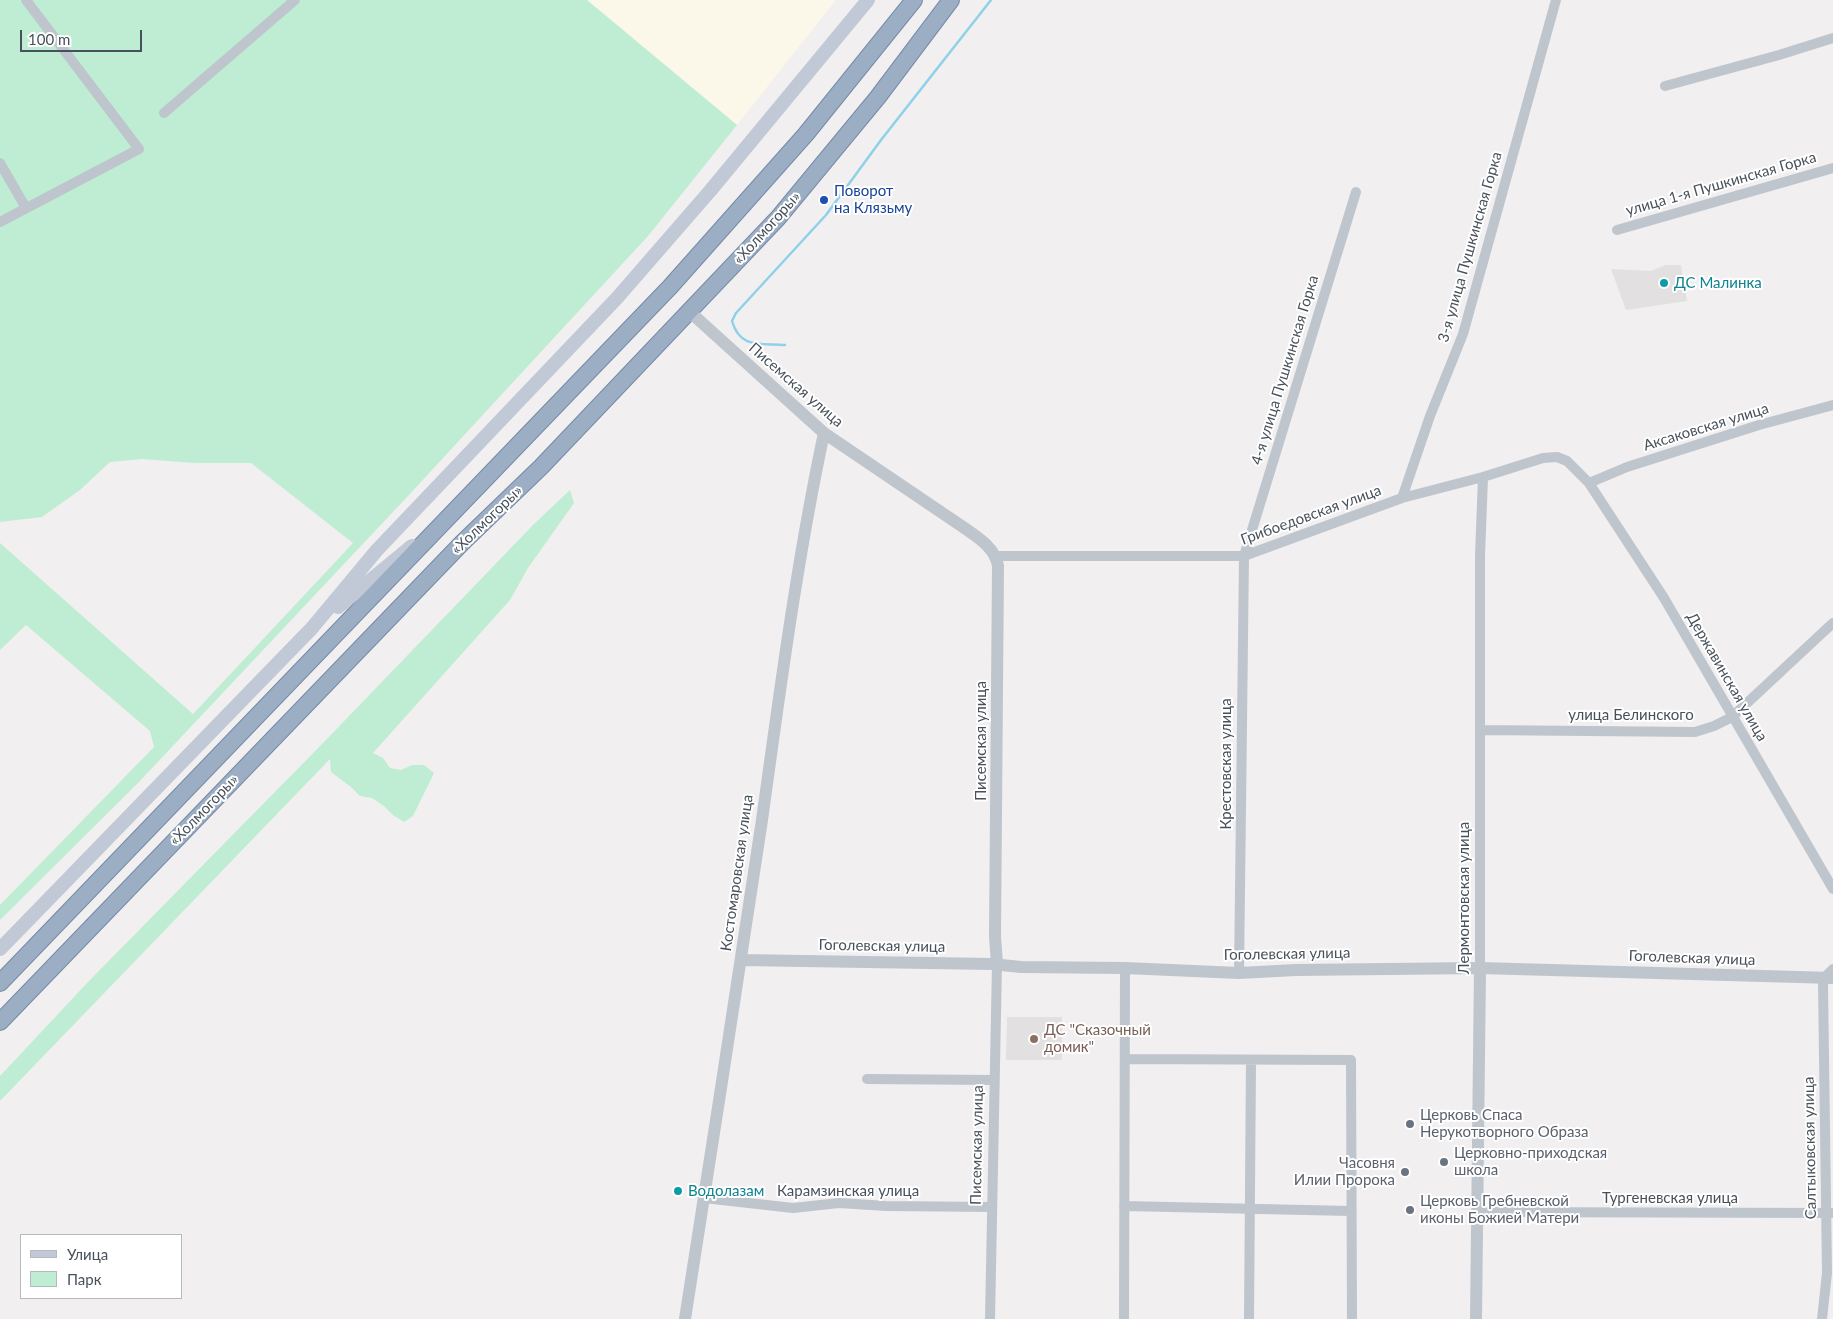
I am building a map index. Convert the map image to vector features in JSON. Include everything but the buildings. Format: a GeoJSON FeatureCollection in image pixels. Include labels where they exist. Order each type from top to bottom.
{"type":"FeatureCollection","features":[{"type":"Feature","properties":{"kind":"highway","name":"«Холмогоры»"},"geometry":{"type":"LineString","coordinates":[[0,984],[670,287],[806,134],[914,0]]}},
{"type":"Feature","properties":{"kind":"highway","name":"«Холмогоры»"},"geometry":{"type":"LineString","coordinates":[[0,1022],[462,543],[541,467],[778,218],[878,97],[951,0]]}},
{"type":"Feature","properties":{"kind":"main road"},"geometry":{"type":"LineString","coordinates":[[0,949],[312,628],[378,550],[617,298],[710,191],[868,0]]}},
{"type":"Feature","properties":{"kind":"main road"},"geometry":{"type":"LineString","coordinates":[[312,628],[456,511]]}},
{"type":"Feature","properties":{"kind":"street"},"geometry":{"type":"LineString","coordinates":[[0,222],[139,149],[26,0]]}},
{"type":"Feature","properties":{"kind":"street"},"geometry":{"type":"LineString","coordinates":[[164,114],[295,0]]}},
{"type":"Feature","properties":{"kind":"street","name":"3-я улица Пушкинская Горка"},"geometry":{"type":"LineString","coordinates":[[1402,498],[1430,416],[1462,334],[1556,0]]}},
{"type":"Feature","properties":{"kind":"street"},"geometry":{"type":"LineString","coordinates":[[1665,86],[1779,55],[1833,38]]}},
{"type":"Feature","properties":{"kind":"street"},"geometry":{"type":"LineString","coordinates":[[0,163],[26,208]]}},
{"type":"Feature","properties":{"kind":"street","name":"улица 1-я Пушкинская Горка"},"geometry":{"type":"LineString","coordinates":[[1617,230],[1833,168]]}},
{"type":"Feature","properties":{"kind":"street","name":"4-я улица Пушкинская Горка"},"geometry":{"type":"LineString","coordinates":[[1244,556],[1356,192]]}},
{"type":"Feature","properties":{"kind":"street","name":"Писемская улица"},"geometry":{"type":"LineString","coordinates":[[690,312],[824,432],[963,527],[983,542],[996,556],[998,566],[995,927],[997,964],[990,1319]]}},
{"type":"Feature","properties":{"kind":"street","name":"Аксаковская улица"},"geometry":{"type":"LineString","coordinates":[[1589,483],[1627,467],[1758,425],[1833,405]]}},
{"type":"Feature","properties":{"kind":"street","name":"Костомаровская улица"},"geometry":{"type":"LineString","coordinates":[[685,1319],[741,960],[782,673],[812,492],[824,432]]}},
{"type":"Feature","properties":{"kind":"street","name":"Грибоедовская улица"},"geometry":{"type":"LineString","coordinates":[[996,556],[1244,556],[1402,498],[1483,477],[1543,458],[1557,457],[1567,461],[1589,483]]}},
{"type":"Feature","properties":{"kind":"street","name":"Лермонтовская улица"},"geometry":{"type":"LineString","coordinates":[[1476,1319],[1480,968],[1480,556],[1483,477]]}},
{"type":"Feature","properties":{"kind":"street","name":"Державинская улица"},"geometry":{"type":"LineString","coordinates":[[1589,483],[1664,598],[1833,889]]}},
{"type":"Feature","properties":{"kind":"street","name":"Крестовская улица"},"geometry":{"type":"LineString","coordinates":[[1239,973],[1244,556]]}},
{"type":"Feature","properties":{"kind":"street","name":"улица Белинского"},"geometry":{"type":"LineString","coordinates":[[1481,730],[1695,732],[1714,726],[1732,716],[1833,623]]}},
{"type":"Feature","properties":{"kind":"street","name":"Гоголевская улица"},"geometry":{"type":"LineString","coordinates":[[741,960],[997,964],[1021,967],[1125,968],[1239,973],[1296,970],[1480,968],[1830,975]]}},
{"type":"Feature","properties":{"kind":"street"},"geometry":{"type":"LineString","coordinates":[[1124,1319],[1125,968]]}},
{"type":"Feature","properties":{"kind":"street","name":"Салтыковская улица"},"geometry":{"type":"LineString","coordinates":[[1822,1319],[1827,1273],[1830,1213],[1823,984],[1830,975]]}},
{"type":"Feature","properties":{"kind":"street"},"geometry":{"type":"LineString","coordinates":[[1125,1058],[1351,1060],[1352,1319]]}},
{"type":"Feature","properties":{"kind":"street"},"geometry":{"type":"LineString","coordinates":[[1249,1319],[1251,1060]]}},
{"type":"Feature","properties":{"kind":"street"},"geometry":{"type":"LineString","coordinates":[[867,1079],[994,1080]]}},
{"type":"Feature","properties":{"kind":"street","name":"Карамзинская улица"},"geometry":{"type":"LineString","coordinates":[[704,1198],[793,1208],[839,1203],[886,1206],[992,1207]]}},
{"type":"Feature","properties":{"kind":"street"},"geometry":{"type":"LineString","coordinates":[[1124,1206],[1351,1211]]}},
{"type":"Feature","properties":{"kind":"street","name":"Тургеневская улица"},"geometry":{"type":"LineString","coordinates":[[1477,1212],[1830,1213]]}},
{"type":"Feature","properties":{"kind":"shaded area"},"geometry":{"type":"Polygon","coordinates":[[[587,0],[836,0],[737,125],[587,0]]]}},
{"type":"Feature","properties":{"kind":"shaded area"},"geometry":{"type":"Polygon","coordinates":[[[1666,265],[1681,265],[1687,301],[1626,310],[1611,269],[1651,271],[1666,265]]]}},
{"type":"Feature","properties":{"kind":"shaded area","name":"ДС \"Сказочный домик\""},"geometry":{"type":"Polygon","coordinates":[[[1007,1017],[1062,1017],[1062,1060],[1006,1060],[1007,1017]]]}},
{"type":"Feature","properties":{"kind":"green space"},"geometry":{"type":"Polygon","coordinates":[[[0,0],[587,0],[737,125],[648,236],[407,497],[138,783],[0,920],[0,905],[154,747],[150,731],[26,625],[0,650],[0,543],[193,714],[353,543],[251,463],[194,463],[142,459],[110,462],[80,490],[42,517],[0,522],[0,0]]]}},
{"type":"Feature","properties":{"kind":"green space"},"geometry":{"type":"Polygon","coordinates":[[[570,490],[574,503],[528,568],[510,600],[373,753],[383,758],[390,768],[401,770],[412,765],[424,765],[434,773],[413,816],[404,822],[372,798],[360,796],[331,772],[330,759],[0,1101],[0,1076],[88,982],[324,742],[534,524],[570,490]]]}},
{"type":"Feature","properties":{"kind":"waterway"},"geometry":{"type":"LineString","coordinates":[[785,345],[759,344],[746,340],[740,336],[732,321],[736,313],[826,215],[881,140],[991,0]]}},
{"type":"Feature","properties":{"kind":"place","name":"Поворот на Клязьму"},"geometry":{"type":"Point","coordinates":[824,200]}},
{"type":"Feature","properties":{"kind":"place","name":"ДС Малинка"},"geometry":{"type":"Point","coordinates":[1664,283]}},
{"type":"Feature","properties":{"kind":"place","name":"ДС \"Сказочный домик\""},"geometry":{"type":"Point","coordinates":[1034,1039]}},
{"type":"Feature","properties":{"kind":"place","name":"Церковь Спаса Нерукотворного Образа"},"geometry":{"type":"Point","coordinates":[1410,1124]}},
{"type":"Feature","properties":{"kind":"place","name":"Церковно-приходская школа"},"geometry":{"type":"Point","coordinates":[1444,1162]}},
{"type":"Feature","properties":{"kind":"place","name":"Часовня Илии Пророка"},"geometry":{"type":"Point","coordinates":[1405,1172]}},
{"type":"Feature","properties":{"kind":"place","name":"Водолазам"},"geometry":{"type":"Point","coordinates":[678,1191]}},
{"type":"Feature","properties":{"kind":"place","name":"Церковь Гребневской иконы Божией Матери"},"geometry":{"type":"Point","coordinates":[1410,1210]}}]}
